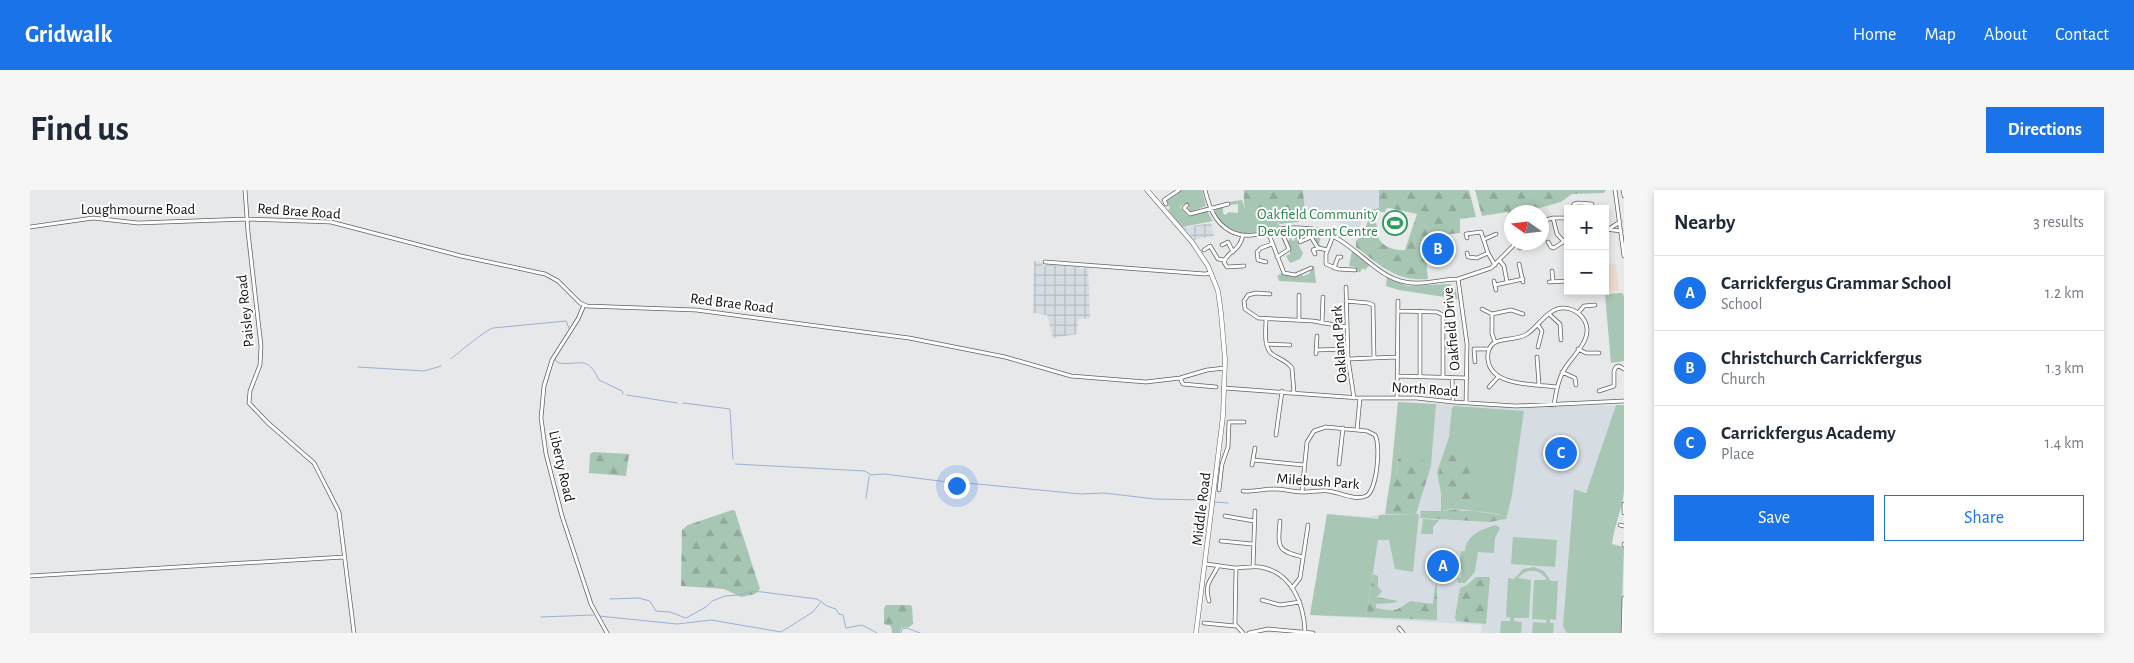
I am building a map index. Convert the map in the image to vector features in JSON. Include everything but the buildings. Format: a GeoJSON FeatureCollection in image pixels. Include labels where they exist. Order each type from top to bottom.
{"type":"FeatureCollection","features":[{"type":"Feature","properties":{"kind":"main road","name":"Middle Road"},"geometry":{"type":"LineString","coordinates":[[1148,190],[1192,242],[1211,273],[1221,308],[1225,368],[1220,446],[1196,633]]}},
{"type":"Feature","properties":{"kind":"street"},"geometry":{"type":"LineString","coordinates":[[245,190],[247,219]]}},
{"type":"Feature","properties":{"kind":"street"},"geometry":{"type":"LineString","coordinates":[[1166,204],[1164,200],[1179,190]]}},
{"type":"Feature","properties":{"kind":"street"},"geometry":{"type":"LineString","coordinates":[[1205,190],[1210,208],[1224,227],[1243,235],[1239,247],[1224,260]]}},
{"type":"Feature","properties":{"kind":"street"},"geometry":{"type":"LineString","coordinates":[[1615,190],[1624,256]]}},
{"type":"Feature","properties":{"kind":"street"},"geometry":{"type":"LineString","coordinates":[[1623,190],[1624,196]]}},
{"type":"Feature","properties":{"kind":"street"},"geometry":{"type":"LineString","coordinates":[[1574,205],[1578,203],[1592,205]]}},
{"type":"Feature","properties":{"kind":"street"},"geometry":{"type":"LineString","coordinates":[[1187,206],[1184,208],[1190,214],[1228,204]]}},
{"type":"Feature","properties":{"kind":"street","name":"Loughmourne Road"},"geometry":{"type":"LineString","coordinates":[[30,227],[93,218],[138,223],[247,219]]}},
{"type":"Feature","properties":{"kind":"street"},"geometry":{"type":"LineString","coordinates":[[1549,244],[1554,248],[1563,242],[1556,232],[1553,218]]}},
{"type":"Feature","properties":{"kind":"street"},"geometry":{"type":"LineString","coordinates":[[1549,219],[1564,218]]}},
{"type":"Feature","properties":{"kind":"street","name":"Red Brae Road"},"geometry":{"type":"LineString","coordinates":[[247,219],[304,220],[338,223],[461,256],[532,270],[558,281],[584,305],[696,310],[909,338],[1005,357],[1070,376],[1139,382],[1180,378],[1207,370],[1225,368]]}},
{"type":"Feature","properties":{"kind":"street","name":"Paisley Road"},"geometry":{"type":"LineString","coordinates":[[247,219],[261,346],[260,365],[250,391],[249,403],[268,423],[314,463],[338,512],[354,633]]}},
{"type":"Feature","properties":{"kind":"street"},"geometry":{"type":"LineString","coordinates":[[1609,229],[1620,222]]}},
{"type":"Feature","properties":{"kind":"street","name":"Oakfield Drive"},"geometry":{"type":"LineString","coordinates":[[1243,235],[1299,228],[1316,230],[1333,236],[1397,280],[1421,283],[1458,279],[1466,328],[1466,403]]}},
{"type":"Feature","properties":{"kind":"street"},"geometry":{"type":"LineString","coordinates":[[1609,230],[1621,231]]}},
{"type":"Feature","properties":{"kind":"street"},"geometry":{"type":"LineString","coordinates":[[1268,232],[1282,272],[1287,275],[1296,275],[1311,268]]}},
{"type":"Feature","properties":{"kind":"street"},"geometry":{"type":"LineString","coordinates":[[1467,238],[1466,234],[1482,232],[1488,253],[1495,265]]}},
{"type":"Feature","properties":{"kind":"street"},"geometry":{"type":"LineString","coordinates":[[1277,257],[1289,250],[1282,233]]}},
{"type":"Feature","properties":{"kind":"street"},"geometry":{"type":"LineString","coordinates":[[1485,239],[1496,234]]}},
{"type":"Feature","properties":{"kind":"street"},"geometry":{"type":"LineString","coordinates":[[1302,235],[1305,239]]}},
{"type":"Feature","properties":{"kind":"street"},"geometry":{"type":"LineString","coordinates":[[1333,236],[1327,250],[1325,263],[1334,268],[1355,270]]}},
{"type":"Feature","properties":{"kind":"street"},"geometry":{"type":"LineString","coordinates":[[1286,240],[1291,237]]}},
{"type":"Feature","properties":{"kind":"street"},"geometry":{"type":"LineString","coordinates":[[1300,242],[1312,238],[1318,248]]}},
{"type":"Feature","properties":{"kind":"street"},"geometry":{"type":"LineString","coordinates":[[1222,246],[1228,242],[1234,252]]}},
{"type":"Feature","properties":{"kind":"street"},"geometry":{"type":"LineString","coordinates":[[1266,262],[1259,260],[1256,254],[1258,250],[1272,244]]}},
{"type":"Feature","properties":{"kind":"street"},"geometry":{"type":"LineString","coordinates":[[1204,250],[1210,246],[1218,258],[1224,260],[1227,267],[1242,267],[1239,260]]}},
{"type":"Feature","properties":{"kind":"street"},"geometry":{"type":"LineString","coordinates":[[1315,254],[1313,250],[1318,248],[1327,250]]}},
{"type":"Feature","properties":{"kind":"street"},"geometry":{"type":"LineString","coordinates":[[1458,279],[1482,272],[1495,265],[1510,250]]}},
{"type":"Feature","properties":{"kind":"street"},"geometry":{"type":"LineString","coordinates":[[1468,257],[1477,258],[1488,253]]}},
{"type":"Feature","properties":{"kind":"street"},"geometry":{"type":"LineString","coordinates":[[1334,268],[1338,257]]}},
{"type":"Feature","properties":{"kind":"street"},"geometry":{"type":"LineString","coordinates":[[1500,261],[1504,266],[1508,282]]}},
{"type":"Feature","properties":{"kind":"street"},"geometry":{"type":"LineString","coordinates":[[1045,262],[1211,273]]}},
{"type":"Feature","properties":{"kind":"street"},"geometry":{"type":"LineString","coordinates":[[1496,290],[1494,283],[1523,280],[1519,264]]}},
{"type":"Feature","properties":{"kind":"street"},"geometry":{"type":"LineString","coordinates":[[1552,271],[1551,281],[1564,281]]}},
{"type":"Feature","properties":{"kind":"street","name":"Oakland Park"},"geometry":{"type":"LineString","coordinates":[[1346,288],[1348,359],[1354,398]]}},
{"type":"Feature","properties":{"kind":"street"},"geometry":{"type":"LineString","coordinates":[[1270,294],[1251,293],[1244,301],[1245,308],[1250,314],[1266,319],[1348,326]]}},
{"type":"Feature","properties":{"kind":"street"},"geometry":{"type":"LineString","coordinates":[[1299,295],[1299,321]]}},
{"type":"Feature","properties":{"kind":"street"},"geometry":{"type":"LineString","coordinates":[[1322,324],[1323,296]]}},
{"type":"Feature","properties":{"kind":"street"},"geometry":{"type":"LineString","coordinates":[[1346,301],[1373,305],[1374,358]]}},
{"type":"Feature","properties":{"kind":"street"},"geometry":{"type":"LineString","coordinates":[[1397,398],[1398,301]]}},
{"type":"Feature","properties":{"kind":"street","name":"Liberty Road"},"geometry":{"type":"LineString","coordinates":[[584,305],[582,312],[556,351],[549,366],[544,386],[541,418],[550,471],[562,516],[591,604],[607,633]]}},
{"type":"Feature","properties":{"kind":"street"},"geometry":{"type":"LineString","coordinates":[[1578,313],[1584,306],[1595,305]]}},
{"type":"Feature","properties":{"kind":"street"},"geometry":{"type":"LineString","coordinates":[[1482,309],[1484,308],[1492,314],[1510,310],[1522,313],[1522,308]]}},
{"type":"Feature","properties":{"kind":"street"},"geometry":{"type":"LineString","coordinates":[[1554,405],[1562,372],[1585,340],[1587,331],[1585,322],[1578,313],[1564,308],[1556,309],[1518,339],[1495,342],[1490,349],[1489,364],[1498,377],[1557,387]]}},
{"type":"Feature","properties":{"kind":"street"},"geometry":{"type":"LineString","coordinates":[[1398,311],[1440,312],[1444,316],[1443,377]]}},
{"type":"Feature","properties":{"kind":"street"},"geometry":{"type":"LineString","coordinates":[[1420,311],[1420,376]]}},
{"type":"Feature","properties":{"kind":"street"},"geometry":{"type":"LineString","coordinates":[[1492,314],[1492,334],[1495,342]]}},
{"type":"Feature","properties":{"kind":"street"},"geometry":{"type":"LineString","coordinates":[[1549,314],[1560,324],[1561,340]]}},
{"type":"Feature","properties":{"kind":"street"},"geometry":{"type":"LineString","coordinates":[[1266,319],[1266,344],[1271,353],[1287,362],[1292,368],[1294,392]]}},
{"type":"Feature","properties":{"kind":"street"},"geometry":{"type":"LineString","coordinates":[[1538,325],[1542,331],[1538,347]]}},
{"type":"Feature","properties":{"kind":"street"},"geometry":{"type":"LineString","coordinates":[[1316,336],[1316,352],[1348,349]]}},
{"type":"Feature","properties":{"kind":"street"},"geometry":{"type":"LineString","coordinates":[[1266,344],[1290,345]]}},
{"type":"Feature","properties":{"kind":"street"},"geometry":{"type":"LineString","coordinates":[[1475,362],[1474,349],[1490,349]]}},
{"type":"Feature","properties":{"kind":"street"},"geometry":{"type":"LineString","coordinates":[[1578,349],[1586,353],[1598,353]]}},
{"type":"Feature","properties":{"kind":"street"},"geometry":{"type":"LineString","coordinates":[[1348,359],[1397,357]]}},
{"type":"Feature","properties":{"kind":"street"},"geometry":{"type":"LineString","coordinates":[[1538,357],[1538,385]]}},
{"type":"Feature","properties":{"kind":"street"},"geometry":{"type":"LineString","coordinates":[[1604,396],[1601,390],[1614,386],[1615,368],[1619,366],[1624,369]]}},
{"type":"Feature","properties":{"kind":"street"},"geometry":{"type":"LineString","coordinates":[[1562,372],[1575,378],[1576,385]]}},
{"type":"Feature","properties":{"kind":"street"},"geometry":{"type":"LineString","coordinates":[[1397,376],[1467,378]]}},
{"type":"Feature","properties":{"kind":"street"},"geometry":{"type":"LineString","coordinates":[[1489,387],[1498,377]]}},
{"type":"Feature","properties":{"kind":"street"},"geometry":{"type":"LineString","coordinates":[[1180,378],[1183,384],[1216,387]]}},
{"type":"Feature","properties":{"kind":"street"},"geometry":{"type":"LineString","coordinates":[[1452,378],[1453,399]]}},
{"type":"Feature","properties":{"kind":"street","name":"North Road"},"geometry":{"type":"LineString","coordinates":[[1224,388],[1354,398],[1397,398],[1516,406],[1624,401]]}},
{"type":"Feature","properties":{"kind":"street"},"geometry":{"type":"LineString","coordinates":[[1276,435],[1282,391]]}},
{"type":"Feature","properties":{"kind":"street"},"geometry":{"type":"LineString","coordinates":[[1302,492],[1307,442],[1312,432],[1322,427],[1357,430],[1360,398]]}},
{"type":"Feature","properties":{"kind":"street"},"geometry":{"type":"LineString","coordinates":[[1219,490],[1222,466],[1228,447],[1230,421],[1244,422]]}},
{"type":"Feature","properties":{"kind":"street"},"geometry":{"type":"LineString","coordinates":[[1339,464],[1343,428]]}},
{"type":"Feature","properties":{"kind":"street","name":"Milebush Park"},"geometry":{"type":"LineString","coordinates":[[1243,491],[1253,492],[1275,489],[1302,492],[1322,490],[1359,498],[1367,496],[1372,492],[1378,441],[1373,433],[1357,430]]}},
{"type":"Feature","properties":{"kind":"street"},"geometry":{"type":"LineString","coordinates":[[1220,446],[1228,447]]}},
{"type":"Feature","properties":{"kind":"street"},"geometry":{"type":"LineString","coordinates":[[1252,465],[1255,448]]}},
{"type":"Feature","properties":{"kind":"street"},"geometry":{"type":"LineString","coordinates":[[1253,460],[1304,465]]}},
{"type":"Feature","properties":{"kind":"street"},"geometry":{"type":"LineString","coordinates":[[1624,504],[1624,513]]}},
{"type":"Feature","properties":{"kind":"street"},"geometry":{"type":"LineString","coordinates":[[1253,567],[1252,544],[1255,511]]}},
{"type":"Feature","properties":{"kind":"street"},"geometry":{"type":"LineString","coordinates":[[1225,516],[1254,521]]}},
{"type":"Feature","properties":{"kind":"street"},"geometry":{"type":"LineString","coordinates":[[1280,521],[1278,542],[1280,549],[1285,553],[1303,557]]}},
{"type":"Feature","properties":{"kind":"street"},"geometry":{"type":"LineString","coordinates":[[1293,588],[1300,578],[1308,525]]}},
{"type":"Feature","properties":{"kind":"street"},"geometry":{"type":"LineString","coordinates":[[1221,541],[1252,544]]}},
{"type":"Feature","properties":{"kind":"street"},"geometry":{"type":"LineString","coordinates":[[30,576],[344,557]]}},
{"type":"Feature","properties":{"kind":"street"},"geometry":{"type":"LineString","coordinates":[[1205,564],[1236,568],[1262,568],[1273,572],[1293,588],[1300,602],[1305,632]]}},
{"type":"Feature","properties":{"kind":"street"},"geometry":{"type":"LineString","coordinates":[[1209,601],[1207,592],[1208,581],[1218,566]]}},
{"type":"Feature","properties":{"kind":"street"},"geometry":{"type":"LineString","coordinates":[[1235,626],[1236,568]]}},
{"type":"Feature","properties":{"kind":"street"},"geometry":{"type":"LineString","coordinates":[[1623,633],[1624,598]]}},
{"type":"Feature","properties":{"kind":"street"},"geometry":{"type":"LineString","coordinates":[[1262,600],[1283,605],[1300,602]]}},
{"type":"Feature","properties":{"kind":"street"},"geometry":{"type":"LineString","coordinates":[[1204,623],[1235,626],[1243,633]]}},
{"type":"Feature","properties":{"kind":"street"},"geometry":{"type":"LineString","coordinates":[[1399,628],[1403,633]]}},
{"type":"Feature","properties":{"kind":"street"},"geometry":{"type":"LineString","coordinates":[[1249,633],[1268,629],[1312,633]]}},
{"type":"Feature","properties":{"kind":"shaded area"},"geometry":{"type":"Polygon","coordinates":[[[1303,190],[1379,190],[1379,208],[1373,210],[1373,212],[1363,212],[1360,227],[1350,234],[1345,225],[1315,214],[1305,213],[1303,190]]]}},
{"type":"Feature","properties":{"kind":"shaded area"},"geometry":{"type":"Polygon","coordinates":[[[1211,223],[1214,236],[1194,240],[1184,229],[1185,227],[1211,223]]]}},
{"type":"Feature","properties":{"kind":"shaded area"},"geometry":{"type":"Polygon","coordinates":[[[1034,261],[1042,262],[1043,267],[1047,265],[1079,267],[1081,269],[1088,267],[1090,318],[1078,319],[1077,334],[1053,338],[1047,315],[1033,313],[1034,261]]]}},
{"type":"Feature","properties":{"kind":"shaded area"},"geometry":{"type":"Polygon","coordinates":[[[1609,263],[1616,264],[1619,291],[1609,291],[1609,263]]]}},
{"type":"Feature","properties":{"kind":"shaded area"},"geometry":{"type":"Polygon","coordinates":[[[1436,404],[1517,407],[1616,405],[1586,493],[1575,489],[1567,633],[1481,633],[1482,625],[1310,615],[1327,514],[1368,517],[1385,514],[1416,513],[1431,466],[1436,404]]]}},
{"type":"Feature","properties":{"kind":"green space"},"geometry":{"type":"Polygon","coordinates":[[[1182,190],[1202,190],[1206,206],[1190,212],[1186,203],[1180,207],[1188,216],[1207,211],[1213,221],[1182,227],[1168,210],[1170,208],[1166,201],[1182,190]]]}},
{"type":"Feature","properties":{"kind":"green space"},"geometry":{"type":"Polygon","coordinates":[[[1244,190],[1303,190],[1305,214],[1298,222],[1280,224],[1273,219],[1257,220],[1248,216],[1246,212],[1244,190]]]}},
{"type":"Feature","properties":{"kind":"green space"},"geometry":{"type":"Polygon","coordinates":[[[1379,190],[1469,190],[1476,217],[1460,219],[1460,233],[1424,237],[1428,279],[1407,278],[1397,275],[1381,266],[1356,247],[1356,241],[1363,234],[1368,221],[1372,221],[1376,223],[1379,239],[1383,244],[1394,249],[1405,250],[1417,214],[1389,208],[1385,212],[1373,212],[1372,210],[1379,208],[1379,190]]]}},
{"type":"Feature","properties":{"kind":"green space"},"geometry":{"type":"Polygon","coordinates":[[[1475,190],[1606,190],[1603,193],[1572,194],[1561,202],[1549,205],[1504,205],[1504,212],[1482,216],[1475,190]]]}},
{"type":"Feature","properties":{"kind":"green space"},"geometry":{"type":"Polygon","coordinates":[[[1242,200],[1245,209],[1271,218],[1276,221],[1281,229],[1250,233],[1235,231],[1221,222],[1214,208],[1223,207],[1225,215],[1229,212],[1238,213],[1238,204],[1229,205],[1229,202],[1242,200]]]}},
{"type":"Feature","properties":{"kind":"green space"},"geometry":{"type":"Polygon","coordinates":[[[1303,232],[1321,235],[1319,244],[1321,246],[1318,246],[1313,237],[1303,234],[1297,242],[1303,253],[1300,259],[1290,263],[1286,256],[1290,254],[1288,241],[1291,238],[1293,241],[1295,240],[1293,235],[1287,237],[1284,233],[1303,232]]]}},
{"type":"Feature","properties":{"kind":"green space"},"geometry":{"type":"Polygon","coordinates":[[[1352,251],[1370,265],[1365,270],[1363,268],[1360,272],[1356,272],[1355,267],[1349,266],[1352,251]]]}},
{"type":"Feature","properties":{"kind":"green space"},"geometry":{"type":"Polygon","coordinates":[[[1314,266],[1316,283],[1279,281],[1277,276],[1282,273],[1292,277],[1304,276],[1310,273],[1311,267],[1314,266]]]}},
{"type":"Feature","properties":{"kind":"green space"},"geometry":{"type":"Polygon","coordinates":[[[1387,277],[1407,286],[1450,284],[1455,288],[1458,299],[1399,290],[1386,286],[1387,277]]]}},
{"type":"Feature","properties":{"kind":"green space"},"geometry":{"type":"Polygon","coordinates":[[[1622,293],[1624,296],[1624,361],[1611,363],[1605,295],[1622,293]]]}},
{"type":"Feature","properties":{"kind":"green space"},"geometry":{"type":"Polygon","coordinates":[[[1398,402],[1436,404],[1431,466],[1398,459],[1396,475],[1391,475],[1398,402]]]}},
{"type":"Feature","properties":{"kind":"green space"},"geometry":{"type":"Polygon","coordinates":[[[1616,405],[1624,405],[1624,491],[1612,544],[1624,547],[1621,633],[1567,633],[1563,626],[1574,489],[1586,493],[1616,405]]]}},
{"type":"Feature","properties":{"kind":"green space"},"geometry":{"type":"Polygon","coordinates":[[[1454,406],[1524,411],[1512,495],[1507,516],[1456,509],[1441,511],[1441,493],[1437,472],[1449,437],[1452,408],[1454,406]]]}},
{"type":"Feature","properties":{"kind":"green space"},"geometry":{"type":"Polygon","coordinates":[[[593,452],[629,454],[626,476],[589,473],[590,454],[593,452]]]}},
{"type":"Feature","properties":{"kind":"green space"},"geometry":{"type":"Polygon","coordinates":[[[1451,455],[1475,460],[1476,469],[1469,506],[1447,505],[1445,501],[1439,473],[1442,461],[1451,455]]]}},
{"type":"Feature","properties":{"kind":"green space"},"geometry":{"type":"Polygon","coordinates":[[[1402,457],[1425,461],[1426,465],[1431,466],[1416,514],[1385,514],[1391,475],[1396,475],[1398,459],[1402,457]]]}},
{"type":"Feature","properties":{"kind":"green space"},"geometry":{"type":"Polygon","coordinates":[[[1457,509],[1507,516],[1506,519],[1490,522],[1420,518],[1421,511],[1457,509]]]}},
{"type":"Feature","properties":{"kind":"green space"},"geometry":{"type":"Polygon","coordinates":[[[732,510],[735,511],[760,589],[755,594],[741,597],[724,589],[681,586],[682,530],[688,525],[732,510]]]}},
{"type":"Feature","properties":{"kind":"green space"},"geometry":{"type":"Polygon","coordinates":[[[1327,514],[1378,519],[1379,515],[1419,514],[1413,572],[1395,569],[1389,540],[1378,540],[1366,617],[1310,615],[1327,514]]]}},
{"type":"Feature","properties":{"kind":"green space"},"geometry":{"type":"Polygon","coordinates":[[[1423,519],[1439,520],[1433,527],[1433,534],[1421,534],[1423,519]]]}},
{"type":"Feature","properties":{"kind":"green space"},"geometry":{"type":"Polygon","coordinates":[[[1496,525],[1500,528],[1495,538],[1494,553],[1478,552],[1475,572],[1465,583],[1458,583],[1458,578],[1461,578],[1462,569],[1459,568],[1461,551],[1465,551],[1468,541],[1476,533],[1496,525]]]}},
{"type":"Feature","properties":{"kind":"green space"},"geometry":{"type":"Polygon","coordinates":[[[1513,537],[1557,540],[1555,567],[1511,564],[1513,537]]]}},
{"type":"Feature","properties":{"kind":"green space"},"geometry":{"type":"Polygon","coordinates":[[[1534,567],[1544,571],[1551,581],[1558,581],[1556,620],[1550,619],[1550,623],[1554,623],[1553,633],[1532,633],[1533,622],[1546,623],[1547,620],[1532,619],[1534,580],[1547,580],[1537,571],[1529,571],[1518,578],[1531,580],[1529,618],[1514,618],[1514,621],[1522,622],[1521,633],[1500,633],[1501,621],[1510,621],[1510,617],[1506,617],[1508,578],[1514,579],[1523,569],[1534,567]]]}},
{"type":"Feature","properties":{"kind":"green space"},"geometry":{"type":"Polygon","coordinates":[[[1373,574],[1378,576],[1378,587],[1382,591],[1377,597],[1398,601],[1376,604],[1376,608],[1387,610],[1400,608],[1410,601],[1433,604],[1435,586],[1437,584],[1437,620],[1366,617],[1373,574]]]}},
{"type":"Feature","properties":{"kind":"green space"},"geometry":{"type":"Polygon","coordinates":[[[1476,577],[1489,577],[1490,579],[1486,624],[1456,621],[1460,588],[1476,577]]]}},
{"type":"Feature","properties":{"kind":"green space"},"geometry":{"type":"Polygon","coordinates":[[[886,605],[912,606],[913,624],[909,627],[901,628],[900,633],[892,633],[891,626],[884,624],[884,608],[886,605]]]}},
{"type":"Feature","properties":{"kind":"waterway"},"geometry":{"type":"LineString","coordinates":[[451,359],[493,328],[566,321],[569,328]]}},
{"type":"Feature","properties":{"kind":"waterway"},"geometry":{"type":"LineString","coordinates":[[556,357],[555,360],[559,363],[587,364],[595,372],[599,380],[622,391],[623,394]]}},
{"type":"Feature","properties":{"kind":"waterway"},"geometry":{"type":"LineString","coordinates":[[358,367],[424,371],[441,366]]}},
{"type":"Feature","properties":{"kind":"waterway"},"geometry":{"type":"LineString","coordinates":[[627,395],[677,403]]}},
{"type":"Feature","properties":{"kind":"waterway"},"geometry":{"type":"LineString","coordinates":[[683,403],[730,409],[733,459]]}},
{"type":"Feature","properties":{"kind":"waterway"},"geometry":{"type":"LineString","coordinates":[[735,464],[865,471],[870,474]]}},
{"type":"Feature","properties":{"kind":"waterway"},"geometry":{"type":"LineString","coordinates":[[870,475],[885,474],[963,484]]}},
{"type":"Feature","properties":{"kind":"waterway"},"geometry":{"type":"LineString","coordinates":[[866,498],[869,477]]}},
{"type":"Feature","properties":{"kind":"waterway"},"geometry":{"type":"LineString","coordinates":[[967,483],[1081,494],[1104,493],[1155,499],[1204,500]]}},
{"type":"Feature","properties":{"kind":"waterway"},"geometry":{"type":"LineString","coordinates":[[1215,502],[1228,503]]}},
{"type":"Feature","properties":{"kind":"waterway"},"geometry":{"type":"LineString","coordinates":[[610,599],[639,598],[650,601],[656,611],[670,612],[686,618],[706,607],[712,601],[725,596],[754,591],[817,599],[843,615],[846,628],[862,625],[877,633]]}},
{"type":"Feature","properties":{"kind":"waterway"},"geometry":{"type":"LineString","coordinates":[[599,616],[677,624],[711,620],[781,632],[813,612],[820,603]]}},
{"type":"Feature","properties":{"kind":"waterway"},"geometry":{"type":"LineString","coordinates":[[541,617],[593,615]]}},
{"type":"Feature","properties":{"kind":"waterway"},"geometry":{"type":"LineString","coordinates":[[901,633],[902,629],[907,628],[920,633]]}},
{"type":"Feature","properties":{"kind":"place","name":"Oakfield Community Development Centre"},"geometry":{"type":"Point","coordinates":[1395,223]}},
{"type":"Feature","properties":{"kind":"place","name":"Christchurch Carrickfergus"},"geometry":{"type":"Point","coordinates":[1438,249]}},
{"type":"Feature","properties":{"kind":"place","name":"Carrickfergus Academy"},"geometry":{"type":"Point","coordinates":[1561,453]}},
{"type":"Feature","properties":{"kind":"place","name":"Carrickfergus Grammar School"},"geometry":{"type":"Point","coordinates":[1443,566]}}]}
